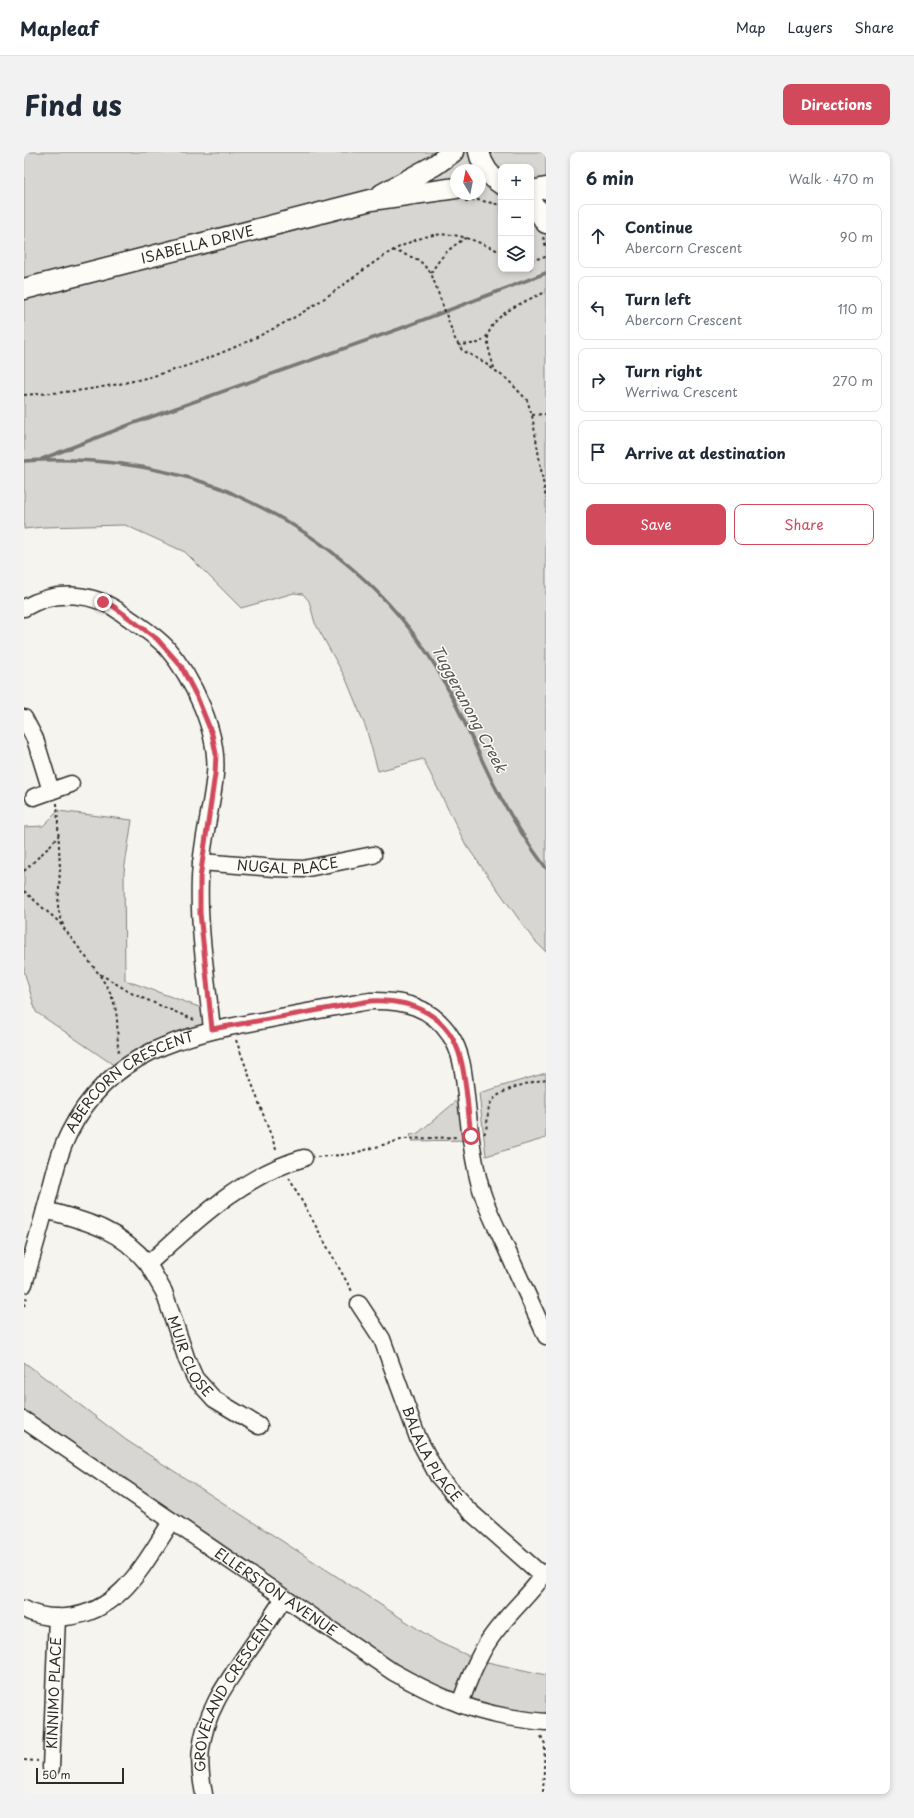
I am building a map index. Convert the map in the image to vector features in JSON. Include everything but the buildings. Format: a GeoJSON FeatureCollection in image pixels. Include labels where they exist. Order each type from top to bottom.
{"type":"FeatureCollection","features":[{"type":"Feature","properties":{"kind":"main road","name":"ISABELLA DRIVE"},"geometry":{"type":"LineString","coordinates":[[371,200],[435,165],[453,152]]}},
{"type":"Feature","properties":{"kind":"main road"},"geometry":{"type":"LineString","coordinates":[[479,152],[481,161],[493,184]]}},
{"type":"Feature","properties":{"kind":"main road"},"geometry":{"type":"LineString","coordinates":[[534,190],[546,188]]}},
{"type":"Feature","properties":{"kind":"main road","name":"ISABELLA DRIVE"},"geometry":{"type":"LineString","coordinates":[[24,289],[371,200],[450,189]]}},
{"type":"Feature","properties":{"kind":"main road"},"geometry":{"type":"LineString","coordinates":[[534,206],[546,223]]}},
{"type":"Feature","properties":{"kind":"street"},"geometry":{"type":"LineString","coordinates":[[24,608],[43,599],[63,595],[84,596],[113,606],[157,639],[181,666],[197,697],[212,734],[216,754],[215,774],[201,862],[200,913],[212,1029]]}},
{"type":"Feature","properties":{"kind":"street"},"geometry":{"type":"LineString","coordinates":[[24,718],[35,739],[51,791]]}},
{"type":"Feature","properties":{"kind":"street"},"geometry":{"type":"LineString","coordinates":[[34,797],[70,784]]}},
{"type":"Feature","properties":{"kind":"street","name":"NUGAL PLACE"},"geometry":{"type":"LineString","coordinates":[[201,862],[303,869],[373,855]]}},
{"type":"Feature","properties":{"kind":"street","name":"ABERCORN CRESCENT"},"geometry":{"type":"LineString","coordinates":[[25,1273],[45,1210],[58,1162],[68,1134],[83,1108],[102,1085],[127,1065],[151,1051],[181,1038],[212,1029],[370,1001],[390,1000],[410,1004],[436,1019],[454,1042],[461,1060],[473,1155],[481,1190],[494,1224],[546,1336]]}},
{"type":"Feature","properties":{"kind":"street"},"geometry":{"type":"LineString","coordinates":[[148,1264],[211,1208],[232,1192],[281,1165],[304,1158]]}},
{"type":"Feature","properties":{"kind":"street","name":"MUIR CLOSE"},"geometry":{"type":"LineString","coordinates":[[45,1210],[84,1220],[105,1228],[124,1240],[148,1264],[164,1292],[187,1360],[195,1378],[214,1399],[258,1426]]}},
{"type":"Feature","properties":{"kind":"street","name":"BALALA PLACE"},"geometry":{"type":"LineString","coordinates":[[359,1304],[382,1339],[418,1438],[438,1476],[467,1509],[544,1574]]}},
{"type":"Feature","properties":{"kind":"street","name":"ELLERSTON AVENUE"},"geometry":{"type":"LineString","coordinates":[[24,1420],[393,1672],[426,1690],[460,1704],[541,1728]]}},
{"type":"Feature","properties":{"kind":"street"},"geometry":{"type":"LineString","coordinates":[[24,1610],[37,1614],[57,1617],[78,1616],[109,1603],[118,1596],[132,1579],[172,1521]]}},
{"type":"Feature","properties":{"kind":"street"},"geometry":{"type":"LineString","coordinates":[[460,1704],[472,1672],[486,1645],[504,1620],[544,1574]]}},
{"type":"Feature","properties":{"kind":"street","name":"GROVELAND CRESCENT"},"geometry":{"type":"LineString","coordinates":[[204,1794],[201,1775],[200,1749],[210,1711],[223,1688],[284,1598]]}},
{"type":"Feature","properties":{"kind":"street","name":"KINNIMO PLACE"},"geometry":{"type":"LineString","coordinates":[[51,1768],[57,1617]]}},
{"type":"Feature","properties":{"kind":"path"},"geometry":{"type":"LineString","coordinates":[[24,395],[65,392],[118,384],[192,364],[220,353],[268,332],[300,314],[392,250],[411,241],[446,234],[467,238],[498,251]]}},
{"type":"Feature","properties":{"kind":"path"},"geometry":{"type":"LineString","coordinates":[[431,273],[439,259],[448,250],[467,238]]}},
{"type":"Feature","properties":{"kind":"path"},"geometry":{"type":"LineString","coordinates":[[545,243],[546,247]]}},
{"type":"Feature","properties":{"kind":"path"},"geometry":{"type":"LineString","coordinates":[[392,250],[419,260],[431,273],[455,339],[462,350],[508,380],[524,395],[532,415],[546,499]]}},
{"type":"Feature","properties":{"kind":"path"},"geometry":{"type":"LineString","coordinates":[[534,260],[546,258]]}},
{"type":"Feature","properties":{"kind":"path"},"geometry":{"type":"LineString","coordinates":[[458,345],[480,343],[488,334],[492,325],[507,312],[546,292]]}},
{"type":"Feature","properties":{"kind":"path"},"geometry":{"type":"LineString","coordinates":[[488,334],[494,370]]}},
{"type":"Feature","properties":{"kind":"path"},"geometry":{"type":"LineString","coordinates":[[532,415],[546,414]]}},
{"type":"Feature","properties":{"kind":"path"},"geometry":{"type":"LineString","coordinates":[[51,791],[57,793],[59,834],[58,908],[64,928]]}},
{"type":"Feature","properties":{"kind":"path"},"geometry":{"type":"LineString","coordinates":[[24,871],[48,848],[59,834]]}},
{"type":"Feature","properties":{"kind":"path"},"geometry":{"type":"LineString","coordinates":[[24,891],[52,915],[64,928],[99,974],[110,992],[115,1006],[119,1052]]}},
{"type":"Feature","properties":{"kind":"path"},"geometry":{"type":"LineString","coordinates":[[99,974],[133,994],[196,1021]]}},
{"type":"Feature","properties":{"kind":"path"},"geometry":{"type":"LineString","coordinates":[[480,1135],[486,1132],[486,1118],[490,1104],[496,1096],[506,1091],[546,1079]]}},
{"type":"Feature","properties":{"kind":"path"},"geometry":{"type":"LineString","coordinates":[[304,1158],[351,1154],[404,1140],[464,1137]]}},
{"type":"Feature","properties":{"kind":"path"},"geometry":{"type":"LineString","coordinates":[[541,1728],[545,1744],[543,1794]]}},
{"type":"Feature","properties":{"kind":"shaded area"},"geometry":{"type":"Polygon","coordinates":[[[24,152],[546,152],[546,952],[533,939],[466,845],[423,759],[378,771],[366,728],[346,679],[315,623],[309,601],[303,594],[294,593],[241,608],[185,552],[125,525],[43,527],[24,529],[24,152]]]}},
{"type":"Feature","properties":{"kind":"shaded area"},"geometry":{"type":"Polygon","coordinates":[[[58,811],[132,820],[124,872],[125,980],[210,1011],[212,1029],[121,1070],[36,1012],[24,971],[24,827],[43,826],[58,811]]]}},
{"type":"Feature","properties":{"kind":"shaded area"},"geometry":{"type":"Polygon","coordinates":[[[546,1073],[546,1138],[486,1156],[479,1093],[546,1073]]]}},
{"type":"Feature","properties":{"kind":"shaded area"},"geometry":{"type":"Polygon","coordinates":[[[465,1094],[471,1140],[412,1141],[410,1135],[418,1133],[465,1094]]]}},
{"type":"Feature","properties":{"kind":"shaded area"},"geometry":{"type":"Polygon","coordinates":[[[24,1362],[126,1440],[438,1642],[478,1660],[546,1675],[546,1721],[436,1694],[24,1420],[24,1362]]]}},
{"type":"Feature","properties":{"kind":"waterway"},"geometry":{"type":"LineString","coordinates":[[42,459],[134,423],[399,329],[546,273]]}},
{"type":"Feature","properties":{"kind":"waterway","name":"Tuggeranong Creek"},"geometry":{"type":"LineString","coordinates":[[24,461],[96,461],[145,468],[192,479],[222,489],[273,514],[301,530],[327,548],[376,591],[418,640],[444,681],[503,802],[546,868]]}},
{"type":"Feature","properties":{"kind":"route"},"geometry":{"type":"LineString","coordinates":[[103,602],[113,606],[166,647],[181,666],[197,697],[212,734],[216,754],[215,774],[201,862],[200,913],[212,1029],[370,1001],[390,1000],[410,1004],[436,1019],[449,1033],[454,1042],[461,1060],[471,1136]]}}]}
